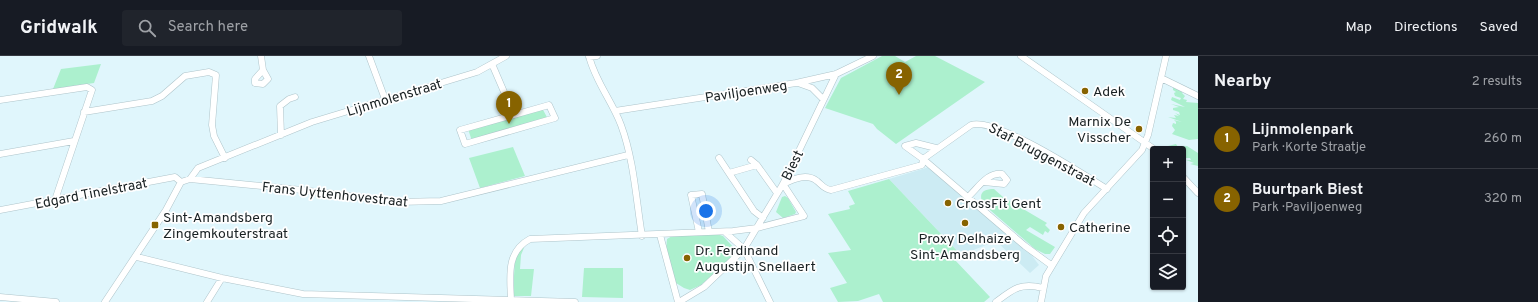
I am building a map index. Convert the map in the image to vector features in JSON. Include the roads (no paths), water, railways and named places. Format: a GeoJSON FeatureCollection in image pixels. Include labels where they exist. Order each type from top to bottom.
{"type":"FeatureCollection","features":[{"type":"Feature","properties":{"kind":"street"},"geometry":{"type":"LineString","coordinates":[[260,56],[263,70]]}},
{"type":"Feature","properties":{"kind":"street"},"geometry":{"type":"LineString","coordinates":[[369,56],[385,99]]}},
{"type":"Feature","properties":{"kind":"street"},"geometry":{"type":"LineString","coordinates":[[598,56],[589,57],[590,66],[615,111],[621,126],[628,155],[642,236]]}},
{"type":"Feature","properties":{"kind":"street","name":"Paviljoenweg"},"geometry":{"type":"LineString","coordinates":[[615,111],[740,93],[796,83],[836,74],[863,59],[873,56]]}},
{"type":"Feature","properties":{"kind":"street"},"geometry":{"type":"LineString","coordinates":[[1021,56],[1150,146]]}},
{"type":"Feature","properties":{"kind":"street"},"geometry":{"type":"LineString","coordinates":[[1041,302],[1046,276],[1051,265],[1084,213],[1142,150],[1146,143],[1166,56]]}},
{"type":"Feature","properties":{"kind":"street","name":"Lijnmolenstraat"},"geometry":{"type":"LineString","coordinates":[[190,179],[198,168],[312,122],[462,77],[492,64],[503,57]]}},
{"type":"Feature","properties":{"kind":"street"},"geometry":{"type":"LineString","coordinates":[[492,64],[506,93],[506,98],[514,115]]}},
{"type":"Feature","properties":{"kind":"street"},"geometry":{"type":"LineString","coordinates":[[84,112],[152,101],[162,96],[185,76],[209,72],[216,75],[212,126],[214,136],[225,158]]}},
{"type":"Feature","properties":{"kind":"street","name":"Biest"},"geometry":{"type":"LineString","coordinates":[[679,302],[704,287],[744,250],[783,184],[836,74]]}},
{"type":"Feature","properties":{"kind":"street"},"geometry":{"type":"LineString","coordinates":[[1161,78],[1198,96]]}},
{"type":"Feature","properties":{"kind":"street"},"geometry":{"type":"LineString","coordinates":[[796,83],[806,85],[819,93],[823,100]]}},
{"type":"Feature","properties":{"kind":"street"},"geometry":{"type":"LineString","coordinates":[[0,100],[86,87],[92,90],[55,200]]}},
{"type":"Feature","properties":{"kind":"street"},"geometry":{"type":"LineString","coordinates":[[281,135],[280,106],[289,99],[295,97]]}},
{"type":"Feature","properties":{"kind":"street"},"geometry":{"type":"LineString","coordinates":[[549,105],[555,118],[465,144],[460,130],[514,115],[549,105]]}},
{"type":"Feature","properties":{"kind":"street","name":"Staf Bruggenstraat"},"geometry":{"type":"LineString","coordinates":[[783,184],[806,177],[815,179],[824,188],[836,190],[845,185],[922,165],[923,159],[936,148],[974,124],[986,124],[1045,153],[1107,188]]}},
{"type":"Feature","properties":{"kind":"street"},"geometry":{"type":"LineString","coordinates":[[0,154],[74,142]]}},
{"type":"Feature","properties":{"kind":"street"},"geometry":{"type":"LineString","coordinates":[[936,148],[919,142],[913,142],[905,146],[923,159],[1025,246],[1051,265]]}},
{"type":"Feature","properties":{"kind":"street","name":"Frans Uyttenhovestraat"},"geometry":{"type":"LineString","coordinates":[[181,182],[190,179],[302,190],[398,202],[441,201],[628,155]]}},
{"type":"Feature","properties":{"kind":"street"},"geometry":{"type":"LineString","coordinates":[[719,158],[754,211],[763,218]]}},
{"type":"Feature","properties":{"kind":"street"},"geometry":{"type":"LineString","coordinates":[[751,160],[757,165],[778,193]]}},
{"type":"Feature","properties":{"kind":"street"},"geometry":{"type":"LineString","coordinates":[[729,173],[757,165]]}},
{"type":"Feature","properties":{"kind":"street","name":"Edgard Tinelstraat"},"geometry":{"type":"LineString","coordinates":[[0,210],[133,186],[165,178],[175,177],[181,182]]}},
{"type":"Feature","properties":{"kind":"street"},"geometry":{"type":"LineString","coordinates":[[1186,179],[1196,187],[1198,193]]}},
{"type":"Feature","properties":{"kind":"street"},"geometry":{"type":"LineString","coordinates":[[105,302],[137,257],[166,210],[181,182]]}},
{"type":"Feature","properties":{"kind":"street"},"geometry":{"type":"LineString","coordinates":[[968,197],[984,182]]}},
{"type":"Feature","properties":{"kind":"street"},"geometry":{"type":"LineString","coordinates":[[511,300],[512,255],[517,247],[524,241],[699,232],[726,233],[756,228],[804,216],[783,184]]}},
{"type":"Feature","properties":{"kind":"street"},"geometry":{"type":"LineString","coordinates":[[699,232],[691,194],[702,194],[709,232]]}},
{"type":"Feature","properties":{"kind":"street"},"geometry":{"type":"LineString","coordinates":[[726,233],[744,250],[770,302]]}},
{"type":"Feature","properties":{"kind":"street"},"geometry":{"type":"LineString","coordinates":[[660,235],[679,302]]}},
{"type":"Feature","properties":{"kind":"street"},"geometry":{"type":"LineString","coordinates":[[137,257],[222,278],[303,294],[357,299],[575,302]]}},
{"type":"Feature","properties":{"kind":"street"},"geometry":{"type":"LineString","coordinates":[[208,302],[222,278]]}},
{"type":"Feature","properties":{"kind":"street"},"geometry":{"type":"LineString","coordinates":[[996,302],[1021,285],[1032,285],[1043,288]]}},
{"type":"Feature","properties":{"kind":"street"},"geometry":{"type":"LineString","coordinates":[[0,297],[56,302]]}},
{"type":"Feature","properties":{"kind":"place","name":"Adek"},"geometry":{"type":"Point","coordinates":[1085,91]}},
{"type":"Feature","properties":{"kind":"place","name":"Buurtpark Biest"},"geometry":{"type":"Point","coordinates":[899,95]}},
{"type":"Feature","properties":{"kind":"place","name":"Lijnmolenpark"},"geometry":{"type":"Point","coordinates":[509,124]}},
{"type":"Feature","properties":{"kind":"place","name":"Marnix De Visscher"},"geometry":{"type":"Point","coordinates":[1139,129]}},
{"type":"Feature","properties":{"kind":"place","name":"CrossFit Gent"},"geometry":{"type":"Point","coordinates":[948,203]}},
{"type":"Feature","properties":{"kind":"place","name":"Proxy Delhaize Sint-Amandsberg"},"geometry":{"type":"Point","coordinates":[965,223]}},
{"type":"Feature","properties":{"kind":"place","name":"Sint-Amandsberg Zingemkouterstraat"},"geometry":{"type":"Point","coordinates":[155,225]}},
{"type":"Feature","properties":{"kind":"place","name":"Catherine"},"geometry":{"type":"Point","coordinates":[1061,227]}},
{"type":"Feature","properties":{"kind":"place","name":"Dr. Ferdinand Augustijn Snellaert"},"geometry":{"type":"Point","coordinates":[687,258]}}]}
